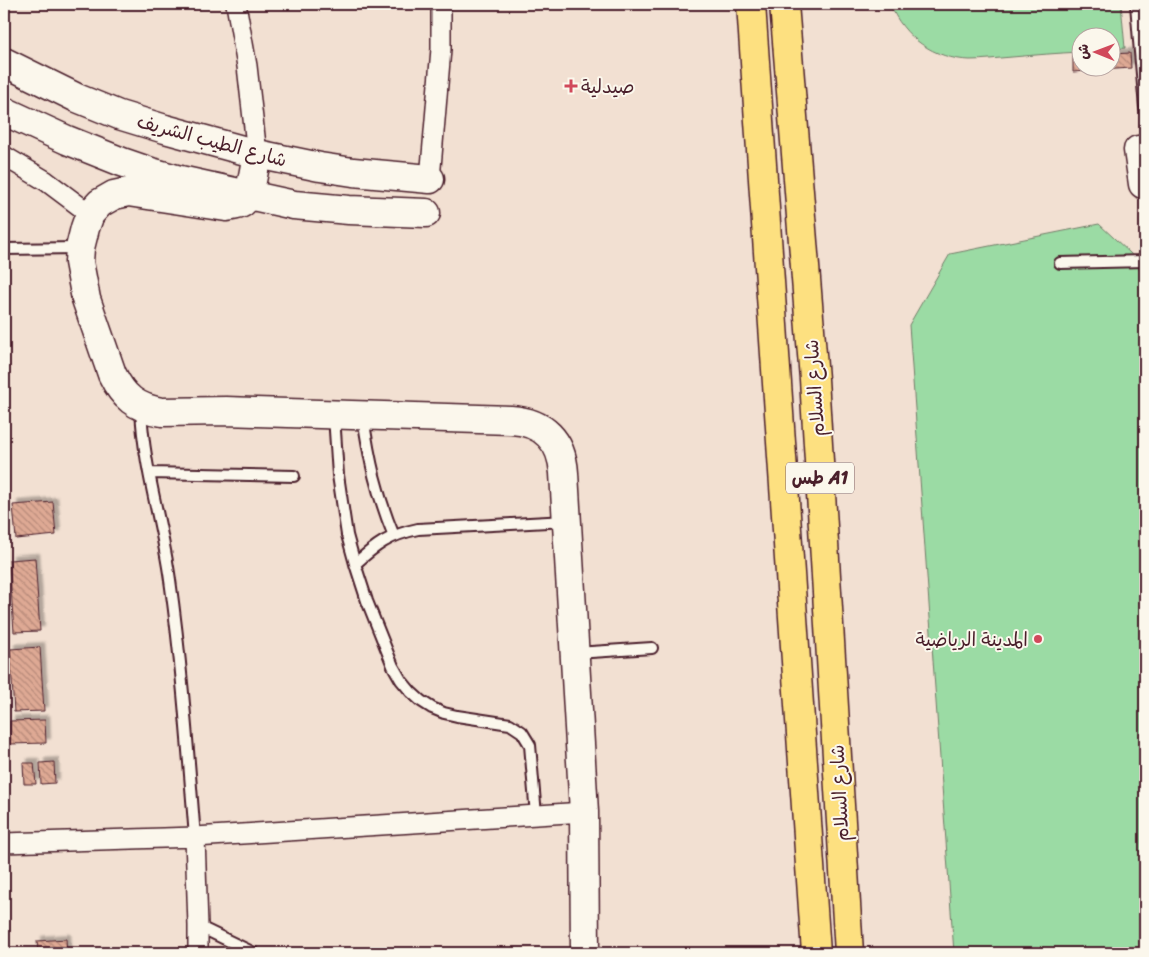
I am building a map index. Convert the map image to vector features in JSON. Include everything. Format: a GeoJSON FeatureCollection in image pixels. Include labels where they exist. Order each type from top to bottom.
{"type":"FeatureCollection","features":[{"type":"Feature","properties":{"kind":"highway","name":"شارع السلام"},"geometry":{"type":"LineString","coordinates":[[751,4],[816,953]]}},
{"type":"Feature","properties":{"kind":"highway","name":"شارع السلام"},"geometry":{"type":"LineString","coordinates":[[784,4],[814,379],[849,953]]}},
{"type":"Feature","properties":{"kind":"main road","name":"شارع الطيب الشريف"},"geometry":{"type":"LineString","coordinates":[[4,62],[77,98],[164,130],[257,154],[353,172],[430,180]]}},
{"type":"Feature","properties":{"kind":"main road"},"geometry":{"type":"LineString","coordinates":[[4,111],[67,140],[151,172],[275,201],[315,207],[426,213]]}},
{"type":"Feature","properties":{"kind":"main road"},"geometry":{"type":"LineString","coordinates":[[1141,150],[1144,184]]}},
{"type":"Feature","properties":{"kind":"main road"},"geometry":{"type":"LineString","coordinates":[[257,154],[248,195],[241,203],[234,206],[226,207],[128,192],[114,195],[100,203],[90,214],[80,248],[79,262],[86,298],[112,374],[117,385],[132,401],[141,407],[162,412],[226,411],[522,420],[541,428],[556,443],[564,463],[575,653],[584,812],[585,953]]}},
{"type":"Feature","properties":{"kind":"street"},"geometry":{"type":"LineString","coordinates":[[236,4],[247,66],[257,154]]}},
{"type":"Feature","properties":{"kind":"street"},"geometry":{"type":"LineString","coordinates":[[430,180],[441,49],[441,4]]}},
{"type":"Feature","properties":{"kind":"street"},"geometry":{"type":"LineString","coordinates":[[4,156],[46,181],[90,214]]}},
{"type":"Feature","properties":{"kind":"street"},"geometry":{"type":"LineString","coordinates":[[4,843],[195,837],[584,812]]}},
{"type":"Feature","properties":{"kind":"street"},"geometry":{"type":"LineString","coordinates":[[195,837],[198,953]]}},
{"type":"Feature","properties":{"kind":"lane"},"geometry":{"type":"LineString","coordinates":[[1136,4],[1145,107]]}},
{"type":"Feature","properties":{"kind":"lane"},"geometry":{"type":"LineString","coordinates":[[4,249],[80,248]]}},
{"type":"Feature","properties":{"kind":"lane"},"geometry":{"type":"LineString","coordinates":[[1060,263],[1145,261]]}},
{"type":"Feature","properties":{"kind":"lane"},"geometry":{"type":"LineString","coordinates":[[141,407],[143,441],[170,579],[182,680],[195,837]]}},
{"type":"Feature","properties":{"kind":"lane"},"geometry":{"type":"LineString","coordinates":[[334,414],[335,445],[347,535],[367,601],[384,645],[401,680],[411,692],[432,708],[444,713],[510,724],[522,732],[530,745],[536,815]]}},
{"type":"Feature","properties":{"kind":"lane"},"geometry":{"type":"LineString","coordinates":[[363,415],[366,440],[377,489],[384,513],[394,536]]}},
{"type":"Feature","properties":{"kind":"lane"},"geometry":{"type":"LineString","coordinates":[[149,473],[294,476]]}},
{"type":"Feature","properties":{"kind":"lane"},"geometry":{"type":"LineString","coordinates":[[355,564],[372,549],[405,532],[430,528],[567,521]]}},
{"type":"Feature","properties":{"kind":"lane"},"geometry":{"type":"LineString","coordinates":[[575,653],[652,648]]}},
{"type":"Feature","properties":{"kind":"lane"},"geometry":{"type":"LineString","coordinates":[[198,926],[254,953]]}},
{"type":"Feature","properties":{"kind":"green space"},"geometry":{"type":"Polygon","coordinates":[[[890,4],[1121,4],[1125,48],[1122,48],[1122,28],[1072,28],[1072,53],[981,60],[957,59],[932,51],[921,44],[903,27],[890,4]]]}},
{"type":"Feature","properties":{"kind":"green space","name":"المدينة الرياضية"},"geometry":{"type":"Polygon","coordinates":[[[1099,224],[1145,267],[1145,953],[954,953],[909,325],[950,254],[1099,224]]]}},
{"type":"Feature","properties":{"kind":"building"},"geometry":{"type":"Polygon","coordinates":[[[1122,53],[1130,53],[1131,68],[1122,69],[1122,53]]]}},
{"type":"Feature","properties":{"kind":"building"},"geometry":{"type":"Polygon","coordinates":[[[53,502],[56,535],[16,539],[13,505],[53,502]]]}},
{"type":"Feature","properties":{"kind":"building"},"geometry":{"type":"Polygon","coordinates":[[[35,558],[40,631],[14,632],[9,560],[35,558]]]}},
{"type":"Feature","properties":{"kind":"building"},"geometry":{"type":"Polygon","coordinates":[[[40,647],[44,711],[14,712],[10,649],[40,647]]]}},
{"type":"Feature","properties":{"kind":"building"},"geometry":{"type":"Polygon","coordinates":[[[45,720],[46,743],[10,744],[10,721],[45,720]]]}},
{"type":"Feature","properties":{"kind":"building"},"geometry":{"type":"Polygon","coordinates":[[[54,762],[55,783],[41,784],[40,763],[54,762]]]}},
{"type":"Feature","properties":{"kind":"building"},"geometry":{"type":"Polygon","coordinates":[[[23,763],[34,763],[36,784],[24,784],[23,763]]]}},
{"type":"Feature","properties":{"kind":"building"},"geometry":{"type":"Polygon","coordinates":[[[66,939],[67,953],[38,953],[37,941],[66,939]]]}},
{"type":"Feature","properties":{"kind":"place","name":"صيدلية"},"geometry":{"type":"Point","coordinates":[571,86]}},
{"type":"Feature","properties":{"kind":"place","name":"المدينة الرياضية"},"geometry":{"type":"Point","coordinates":[1038,639]}}]}
